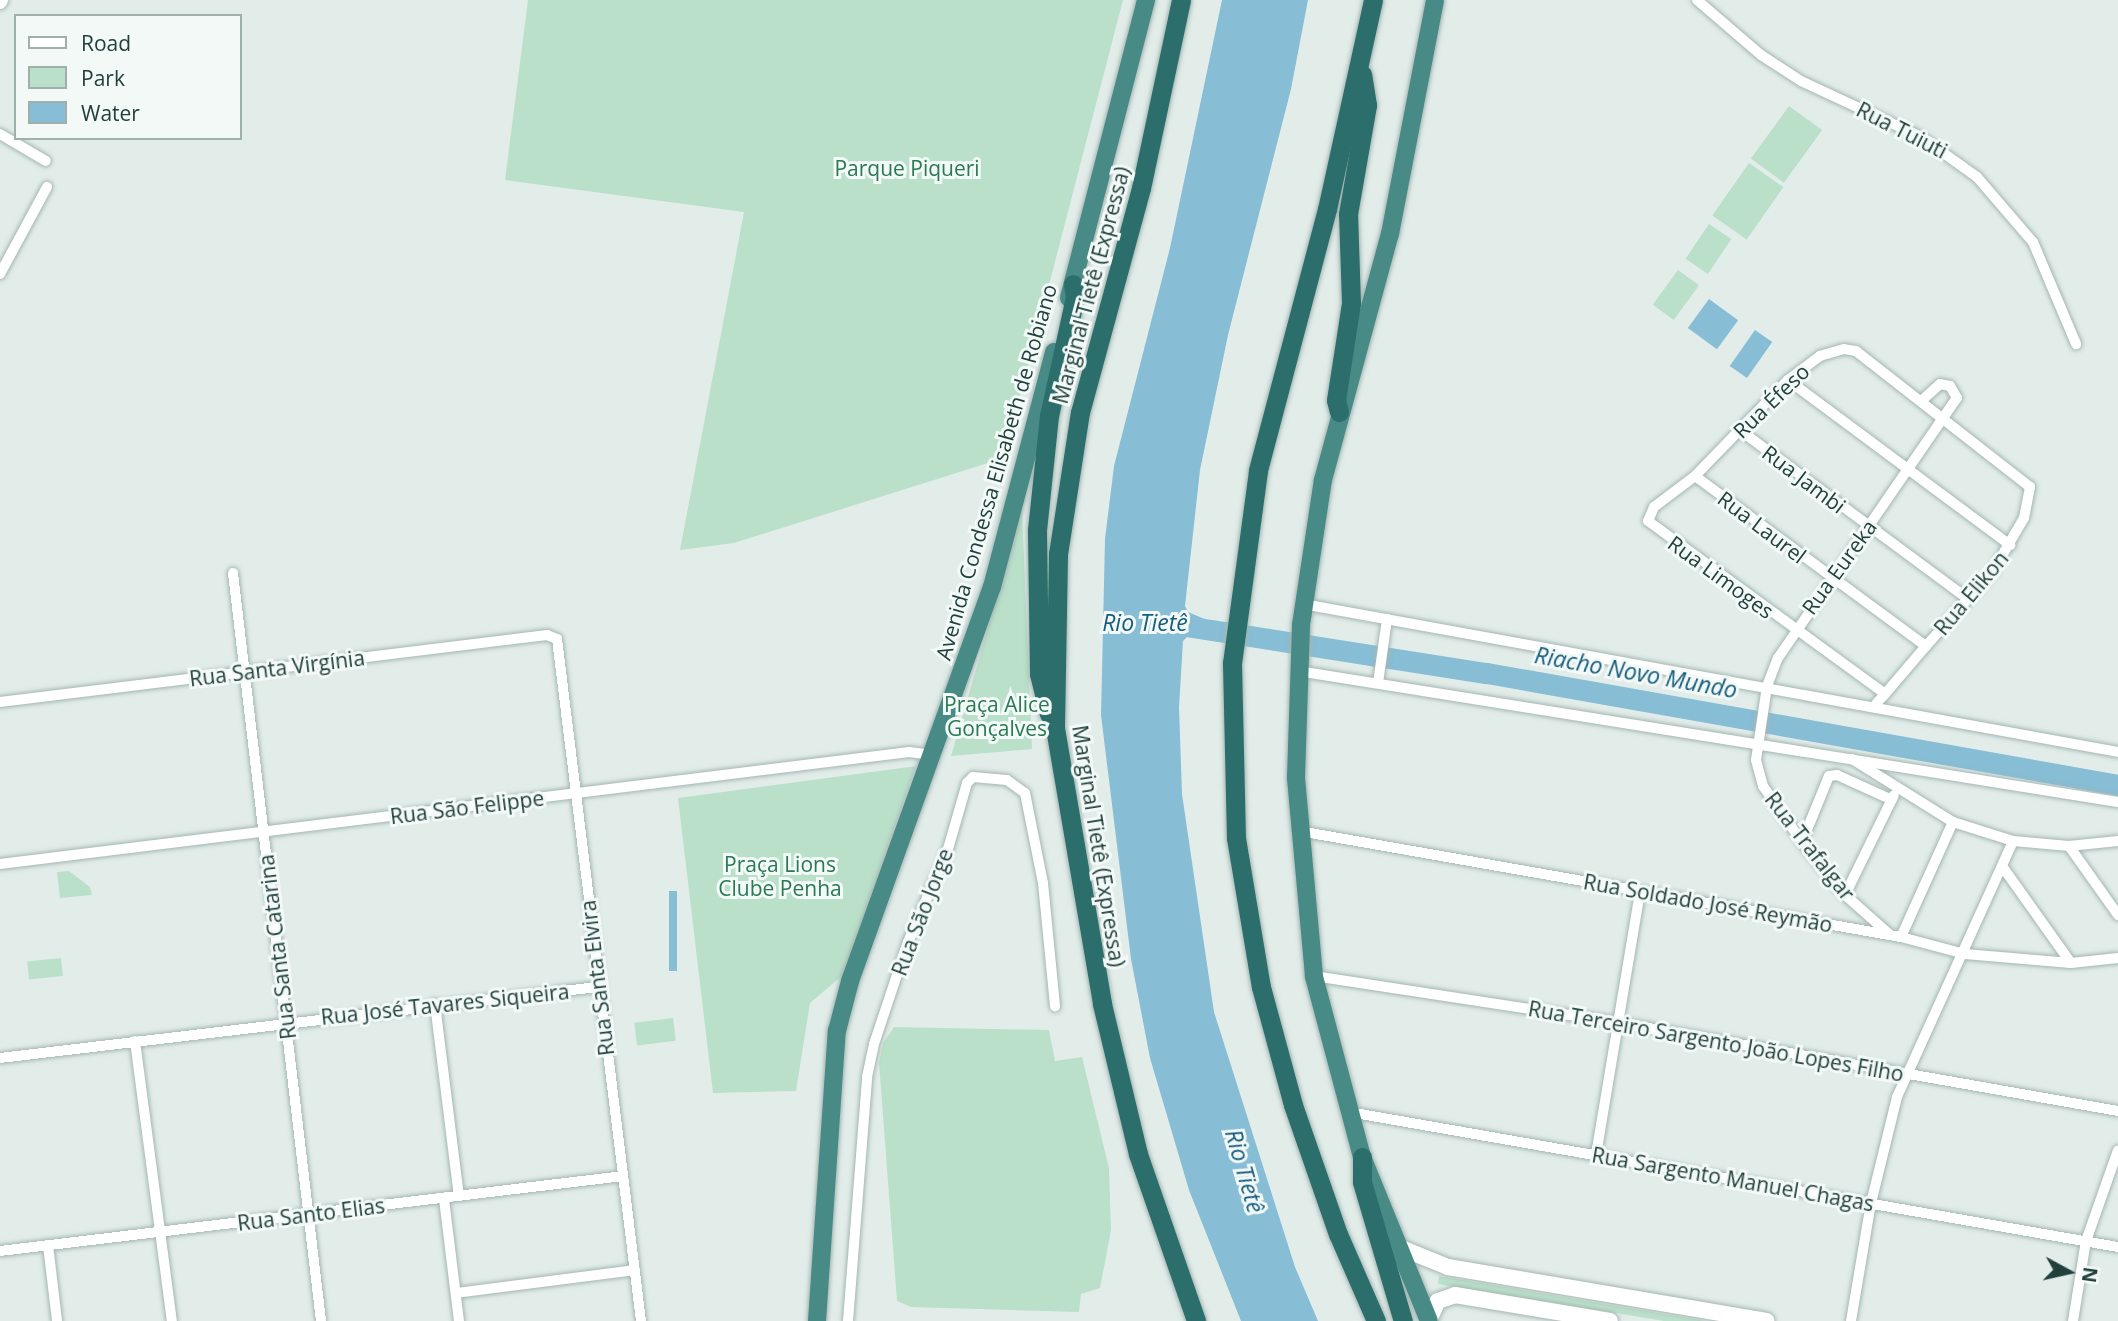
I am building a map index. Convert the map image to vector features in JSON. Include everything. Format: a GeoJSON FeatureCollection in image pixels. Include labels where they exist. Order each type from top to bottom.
{"type":"FeatureCollection","features":[{"type":"Feature","properties":{"kind":"highway","name":"Avenida Condessa Elisabeth de Robiano"},"geometry":{"type":"LineString","coordinates":[[817,1321],[837,1031],[850,981],[934,755],[992,587],[1146,0]]}},
{"type":"Feature","properties":{"kind":"highway","name":"Marginal Tietê (Expressa)"},"geometry":{"type":"LineString","coordinates":[[1181,0],[1141,188],[1080,412],[1058,554],[1055,728],[1105,1016],[1138,1154],[1196,1321]]}},
{"type":"Feature","properties":{"kind":"highway"},"geometry":{"type":"LineString","coordinates":[[1373,0],[1360,70],[1258,471],[1237,609],[1232,663],[1236,838],[1261,987],[1293,1105],[1338,1234],[1376,1321]]}},
{"type":"Feature","properties":{"kind":"highway"},"geometry":{"type":"LineString","coordinates":[[1429,1321],[1362,1157],[1314,976],[1299,831],[1298,665],[1303,604],[1339,412],[1390,234],[1435,0]]}},
{"type":"Feature","properties":{"kind":"highway"},"geometry":{"type":"LineString","coordinates":[[1339,412],[1336,400],[1352,303],[1348,214],[1367,105],[1360,70]]}},
{"type":"Feature","properties":{"kind":"highway"},"geometry":{"type":"LineString","coordinates":[[1055,728],[1039,674],[1037,530],[1049,416],[1075,298],[1073,284]]}},
{"type":"Feature","properties":{"kind":"highway"},"geometry":{"type":"LineString","coordinates":[[1362,1157],[1362,1182],[1402,1321]]}},
{"type":"Feature","properties":{"kind":"main road"},"geometry":{"type":"LineString","coordinates":[[1401,1248],[1448,1267],[1766,1321]]}},
{"type":"Feature","properties":{"kind":"main road"},"geometry":{"type":"LineString","coordinates":[[1429,1321],[1438,1301],[1455,1295],[1611,1321]]}},
{"type":"Feature","properties":{"kind":"street","name":"Rua Tuiuti"},"geometry":{"type":"LineString","coordinates":[[1697,0],[1761,55],[1801,81],[1921,136],[1977,177],[2033,242],[2076,344]]}},
{"type":"Feature","properties":{"kind":"street"},"geometry":{"type":"LineString","coordinates":[[1,138],[20,141],[47,161]]}},
{"type":"Feature","properties":{"kind":"street"},"geometry":{"type":"LineString","coordinates":[[0,274],[47,187]]}},
{"type":"Feature","properties":{"kind":"street","name":"Rua Éfeso"},"geometry":{"type":"LineString","coordinates":[[1649,524],[1654,507],[1695,476],[1788,380],[1820,356],[1852,349],[1945,421]]}},
{"type":"Feature","properties":{"kind":"street"},"geometry":{"type":"LineString","coordinates":[[1788,380],[1908,472],[2010,545]]}},
{"type":"Feature","properties":{"kind":"street","name":"Rua Eureka"},"geometry":{"type":"LineString","coordinates":[[1759,736],[1767,686],[1794,629],[1954,409],[1956,395],[1947,385],[1933,387],[1921,401]]}},
{"type":"Feature","properties":{"kind":"street","name":"Rua Elikon"},"geometry":{"type":"LineString","coordinates":[[1875,705],[1968,599],[2010,545],[2027,509],[2029,484],[1945,421]]}},
{"type":"Feature","properties":{"kind":"street","name":"Rua Jambi"},"geometry":{"type":"LineString","coordinates":[[1741,431],[1867,527],[1968,599]]}},
{"type":"Feature","properties":{"kind":"street","name":"Rua Laurel"},"geometry":{"type":"LineString","coordinates":[[1695,476],[1926,646]]}},
{"type":"Feature","properties":{"kind":"street","name":"Rua Limoges"},"geometry":{"type":"LineString","coordinates":[[1649,524],[1885,694]]}},
{"type":"Feature","properties":{"kind":"street","name":"Rua Santa Catarina"},"geometry":{"type":"LineString","coordinates":[[233,573],[321,1321]]}},
{"type":"Feature","properties":{"kind":"street"},"geometry":{"type":"LineString","coordinates":[[1303,604],[1875,705],[2118,752]]}},
{"type":"Feature","properties":{"kind":"street"},"geometry":{"type":"LineString","coordinates":[[1378,683],[1387,619]]}},
{"type":"Feature","properties":{"kind":"street","name":"Rua Santa Virgínia"},"geometry":{"type":"LineString","coordinates":[[0,702],[554,637]]}},
{"type":"Feature","properties":{"kind":"street","name":"Rua Santa Elvira"},"geometry":{"type":"LineString","coordinates":[[554,637],[559,645],[597,987],[641,1321]]}},
{"type":"Feature","properties":{"kind":"street"},"geometry":{"type":"LineString","coordinates":[[1298,665],[1378,683],[1759,736],[1847,756],[2118,802]]}},
{"type":"Feature","properties":{"kind":"street","name":"Rua Trafalgar"},"geometry":{"type":"LineString","coordinates":[[1759,736],[1756,760],[1763,786],[1802,842],[1845,895],[1896,937]]}},
{"type":"Feature","properties":{"kind":"street","name":"Rua São Felippe"},"geometry":{"type":"LineString","coordinates":[[0,864],[909,752],[934,755]]}},
{"type":"Feature","properties":{"kind":"street"},"geometry":{"type":"LineString","coordinates":[[1847,756],[1894,794]]}},
{"type":"Feature","properties":{"kind":"street"},"geometry":{"type":"LineString","coordinates":[[1802,842],[1829,776],[1837,775],[1894,794],[1953,822],[2013,841],[2069,846],[2118,841]]}},
{"type":"Feature","properties":{"kind":"street","name":"Rua São Jorge"},"geometry":{"type":"LineString","coordinates":[[848,1321],[867,1077],[874,1044],[908,942],[948,849],[967,783],[973,777],[1007,780],[1025,793],[1043,883],[1055,1006]]}},
{"type":"Feature","properties":{"kind":"street"},"geometry":{"type":"LineString","coordinates":[[1845,895],[1894,794]]}},
{"type":"Feature","properties":{"kind":"street"},"geometry":{"type":"LineString","coordinates":[[1896,937],[1953,822]]}},
{"type":"Feature","properties":{"kind":"street","name":"Rua Soldado José Reymão"},"geometry":{"type":"LineString","coordinates":[[1299,831],[1896,937],[1965,954],[2071,963],[2118,958]]}},
{"type":"Feature","properties":{"kind":"street"},"geometry":{"type":"LineString","coordinates":[[1851,1321],[1871,1203],[1888,1127],[1906,1073],[1965,954],[2013,841]]}},
{"type":"Feature","properties":{"kind":"street"},"geometry":{"type":"LineString","coordinates":[[2069,846],[2118,915]]}},
{"type":"Feature","properties":{"kind":"street"},"geometry":{"type":"LineString","coordinates":[[2002,866],[2071,963]]}},
{"type":"Feature","properties":{"kind":"street"},"geometry":{"type":"LineString","coordinates":[[1596,1155],[1640,891]]}},
{"type":"Feature","properties":{"kind":"street","name":"Rua Terceiro Sargento João Lopes Filho"},"geometry":{"type":"LineString","coordinates":[[1314,976],[1620,1023],[2118,1111]]}},
{"type":"Feature","properties":{"kind":"street","name":"Rua José Tavares Siqueira"},"geometry":{"type":"LineString","coordinates":[[0,1058],[286,1021],[597,987]]}},
{"type":"Feature","properties":{"kind":"street"},"geometry":{"type":"LineString","coordinates":[[435,1004],[459,1196]]}},
{"type":"Feature","properties":{"kind":"street"},"geometry":{"type":"LineString","coordinates":[[135,1041],[172,1321]]}},
{"type":"Feature","properties":{"kind":"street","name":"Rua Sargento Manuel Chagas"},"geometry":{"type":"LineString","coordinates":[[1349,1112],[2118,1247]]}},
{"type":"Feature","properties":{"kind":"street"},"geometry":{"type":"LineString","coordinates":[[2073,1321],[2086,1241],[2118,1150]]}},
{"type":"Feature","properties":{"kind":"street","name":"Rua Santo Elias"},"geometry":{"type":"LineString","coordinates":[[0,1251],[623,1176]]}},
{"type":"Feature","properties":{"kind":"street"},"geometry":{"type":"LineString","coordinates":[[444,1199],[459,1321]]}},
{"type":"Feature","properties":{"kind":"street"},"geometry":{"type":"LineString","coordinates":[[48,1245],[57,1321]]}},
{"type":"Feature","properties":{"kind":"street"},"geometry":{"type":"LineString","coordinates":[[456,1293],[635,1270]]}},
{"type":"Feature","properties":{"kind":"green space","name":"Parque Piqueri"},"geometry":{"type":"Polygon","coordinates":[[[528,0],[1123,0],[1004,458],[734,543],[680,550],[744,212],[505,180],[528,0]]]}},
{"type":"Feature","properties":{"kind":"green space"},"geometry":{"type":"Polygon","coordinates":[[[1789,106],[1822,130],[1784,183],[1751,159],[1789,106]]]}},
{"type":"Feature","properties":{"kind":"green space"},"geometry":{"type":"Polygon","coordinates":[[[1749,163],[1783,187],[1747,240],[1712,215],[1749,163]]]}},
{"type":"Feature","properties":{"kind":"green space"},"geometry":{"type":"Polygon","coordinates":[[[1709,224],[1731,239],[1708,274],[1686,259],[1709,224]]]}},
{"type":"Feature","properties":{"kind":"green space"},"geometry":{"type":"Polygon","coordinates":[[[1678,270],[1699,285],[1674,320],[1653,305],[1678,270]]]}},
{"type":"Feature","properties":{"kind":"green space","name":"Praça Alice Gonçalves"},"geometry":{"type":"Polygon","coordinates":[[[1022,510],[1032,749],[951,756],[1022,510]]]}},
{"type":"Feature","properties":{"kind":"green space","name":"Praça Lions Clube Penha"},"geometry":{"type":"Polygon","coordinates":[[[916,766],[843,975],[810,1003],[796,1091],[713,1093],[678,798],[916,766]]]}},
{"type":"Feature","properties":{"kind":"green space"},"geometry":{"type":"Polygon","coordinates":[[[69,871],[90,887],[92,895],[60,898],[57,872],[69,871]]]}},
{"type":"Feature","properties":{"kind":"green space"},"geometry":{"type":"Polygon","coordinates":[[[61,958],[63,976],[29,979],[27,962],[61,958]]]}},
{"type":"Feature","properties":{"kind":"green space"},"geometry":{"type":"Polygon","coordinates":[[[673,1018],[676,1041],[637,1046],[634,1023],[673,1018]]]}},
{"type":"Feature","properties":{"kind":"green space"},"geometry":{"type":"Polygon","coordinates":[[[894,1027],[1049,1030],[1055,1061],[1082,1057],[1109,1168],[1111,1230],[1100,1288],[1081,1294],[1079,1312],[911,1307],[897,1301],[879,1063],[883,1043],[894,1027]]]}},
{"type":"Feature","properties":{"kind":"green space"},"geometry":{"type":"Polygon","coordinates":[[[1439,1276],[1705,1321],[1664,1321],[1438,1284],[1439,1276]]]}},
{"type":"Feature","properties":{"kind":"water","name":"Rio Tietê"},"geometry":{"type":"Polygon","coordinates":[[[1222,0],[1308,0],[1291,89],[1228,335],[1200,470],[1185,606],[1188,612],[1221,626],[1219,640],[1187,637],[1183,641],[1179,707],[1182,794],[1214,1012],[1295,1267],[1318,1321],[1241,1321],[1189,1190],[1150,1058],[1131,959],[1101,715],[1105,539],[1114,466],[1170,248],[1222,0]]]}},
{"type":"Feature","properties":{"kind":"water"},"geometry":{"type":"Polygon","coordinates":[[[1709,299],[1738,320],[1717,349],[1688,328],[1709,299]]]}},
{"type":"Feature","properties":{"kind":"water"},"geometry":{"type":"Polygon","coordinates":[[[1755,330],[1772,342],[1747,378],[1730,366],[1755,330]]]}},
{"type":"Feature","properties":{"kind":"water"},"geometry":{"type":"Polygon","coordinates":[[[669,891],[677,891],[677,971],[669,971],[669,891]]]}},
{"type":"Feature","properties":{"kind":"waterway","name":"Riacho Novo Mundo"},"geometry":{"type":"LineString","coordinates":[[1192,627],[1487,673],[2118,785]]}}]}
